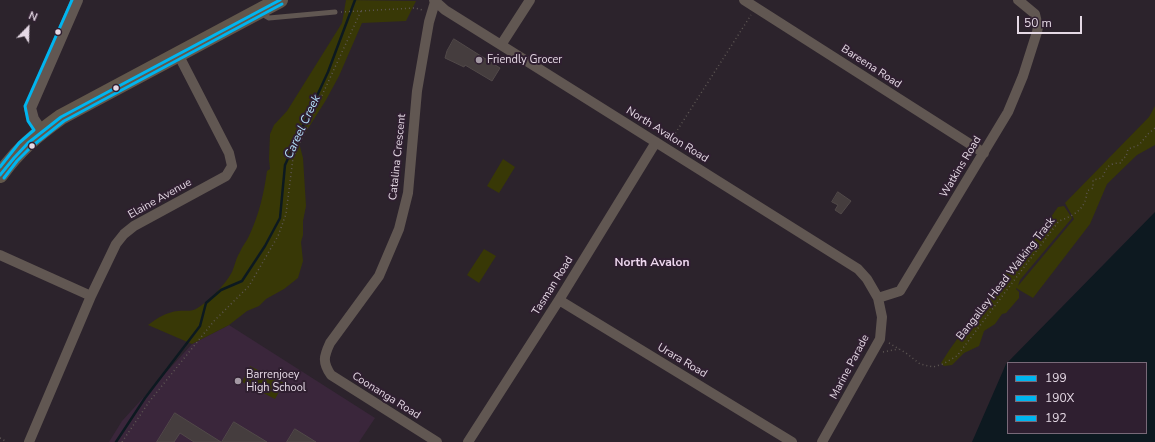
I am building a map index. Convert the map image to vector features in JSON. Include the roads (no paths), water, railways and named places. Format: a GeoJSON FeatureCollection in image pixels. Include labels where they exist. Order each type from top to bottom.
{"type":"FeatureCollection","features":[{"type":"Feature","properties":{"kind":"main road"},"geometry":{"type":"LineString","coordinates":[[0,175],[23,146],[61,117],[280,0]]}},
{"type":"Feature","properties":{"kind":"street"},"geometry":{"type":"LineString","coordinates":[[41,131],[33,119],[30,108],[77,0]]}},
{"type":"Feature","properties":{"kind":"street"},"geometry":{"type":"LineString","coordinates":[[501,45],[530,0]]}},
{"type":"Feature","properties":{"kind":"street","name":"Bareena Road"},"geometry":{"type":"LineString","coordinates":[[744,0],[984,153]]}},
{"type":"Feature","properties":{"kind":"street","name":"Watkins Road"},"geometry":{"type":"LineString","coordinates":[[878,298],[900,291],[1008,112],[1023,76],[1038,27],[1035,14],[1018,0]]}},
{"type":"Feature","properties":{"kind":"street","name":"North Avalon Road"},"geometry":{"type":"LineString","coordinates":[[435,1],[501,45],[858,269],[867,279],[878,298]]}},
{"type":"Feature","properties":{"kind":"street","name":"Catalina Crescent"},"geometry":{"type":"LineString","coordinates":[[325,367],[324,354],[330,343],[379,276],[399,229],[408,193],[417,91],[435,1]]}},
{"type":"Feature","properties":{"kind":"street","name":"Elaine Avenue"},"geometry":{"type":"LineString","coordinates":[[29,442],[91,296],[116,244],[124,234],[134,226],[226,176],[232,166],[229,153],[178,54]]}},
{"type":"Feature","properties":{"kind":"street","name":"Tasman Road"},"geometry":{"type":"LineString","coordinates":[[468,442],[559,300],[656,142]]}},
{"type":"Feature","properties":{"kind":"street"},"geometry":{"type":"LineString","coordinates":[[0,255],[91,296]]}},
{"type":"Feature","properties":{"kind":"street","name":"Marine Parade"},"geometry":{"type":"LineString","coordinates":[[822,442],[880,339],[882,317],[878,298]]}},
{"type":"Feature","properties":{"kind":"street","name":"Urara Road"},"geometry":{"type":"LineString","coordinates":[[559,300],[792,442]]}},
{"type":"Feature","properties":{"kind":"street","name":"Coonanga Road"},"geometry":{"type":"LineString","coordinates":[[325,367],[331,375],[437,442]]}},
{"type":"Feature","properties":{"kind":"lane"},"geometry":{"type":"LineString","coordinates":[[257,12],[269,18],[335,12]]}},
{"type":"Feature","properties":{"kind":"waterway","name":"Careel Creek"},"geometry":{"type":"LineString","coordinates":[[116,442],[145,398],[200,326],[206,303],[221,290],[242,281],[265,246],[280,218],[285,165],[328,72],[355,0]]}},
{"type":"Feature","properties":{"kind":"place","name":"Friendly Grocer"},"geometry":{"type":"Point","coordinates":[479,60]}},
{"type":"Feature","properties":{"kind":"place","name":"Barrenjoey High School"},"geometry":{"type":"Point","coordinates":[238,381]}},
{"type":"Feature","properties":{"kind":"district","name":"North Avalon"},"geometry":{"type":"Point","coordinates":[652,263]}}]}
